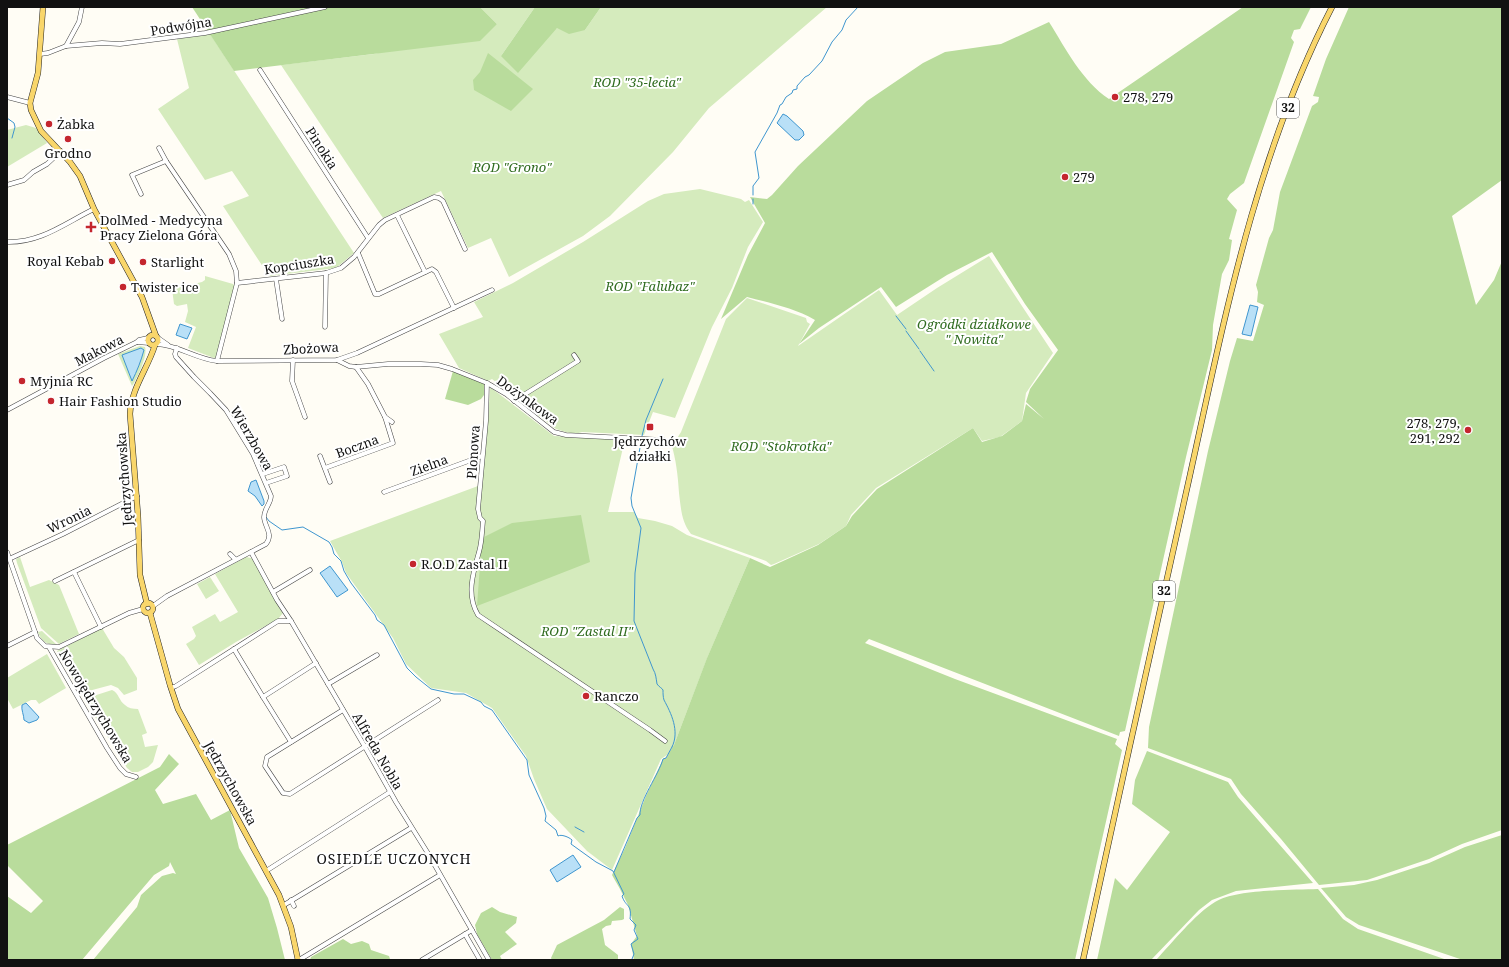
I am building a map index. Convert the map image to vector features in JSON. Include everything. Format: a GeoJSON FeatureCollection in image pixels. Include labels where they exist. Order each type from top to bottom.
{"type":"FeatureCollection","features":[{"type":"Feature","properties":{"kind":"main road"},"geometry":{"type":"LineString","coordinates":[[30,103],[37,77],[43,7]]}},
{"type":"Feature","properties":{"kind":"main road","name":"32"},"geometry":{"type":"LineString","coordinates":[[1083,960],[1231,289],[1263,175],[1285,114],[1306,63],[1332,7]]}},
{"type":"Feature","properties":{"kind":"main road","name":"Jędrzychowska"},"geometry":{"type":"LineString","coordinates":[[30,103],[31,110],[41,131],[61,151],[78,172],[94,209],[142,297],[151,325],[153,340],[150,356],[135,392],[130,409],[137,496],[140,575],[147,604]]}},
{"type":"Feature","properties":{"kind":"main road"},"geometry":{"type":"LineString","coordinates":[[147,604],[151,604],[153,606],[153,611],[150,613],[145,612],[143,609],[147,604]]}},
{"type":"Feature","properties":{"kind":"main road","name":"Jędrzychowska"},"geometry":{"type":"LineString","coordinates":[[150,613],[171,688],[182,717],[284,905],[292,927],[299,960]]}},
{"type":"Feature","properties":{"kind":"street"},"geometry":{"type":"LineString","coordinates":[[66,46],[79,22],[82,7]]}},
{"type":"Feature","properties":{"kind":"street","name":"Podwójna"},"geometry":{"type":"LineString","coordinates":[[40,54],[48,53],[66,46],[120,44],[178,38],[237,27],[325,7]]}},
{"type":"Feature","properties":{"kind":"street","name":"Pinokia"},"geometry":{"type":"LineString","coordinates":[[260,70],[368,238]]}},
{"type":"Feature","properties":{"kind":"street"},"geometry":{"type":"LineString","coordinates":[[7,97],[30,103]]}},
{"type":"Feature","properties":{"kind":"street"},"geometry":{"type":"LineString","coordinates":[[159,148],[166,161],[229,254],[236,271],[237,283],[218,361]]}},
{"type":"Feature","properties":{"kind":"street"},"geometry":{"type":"LineString","coordinates":[[7,185],[24,180],[33,172],[47,164],[61,151]]}},
{"type":"Feature","properties":{"kind":"street"},"geometry":{"type":"LineString","coordinates":[[141,194],[132,175],[166,161]]}},
{"type":"Feature","properties":{"kind":"street","name":"Kopciuszka"},"geometry":{"type":"LineString","coordinates":[[237,283],[326,272],[341,268],[358,253],[379,225],[434,197],[443,201],[465,249]]}},
{"type":"Feature","properties":{"kind":"street"},"geometry":{"type":"LineString","coordinates":[[7,242],[36,239],[94,209]]}},
{"type":"Feature","properties":{"kind":"street"},"geometry":{"type":"LineString","coordinates":[[397,215],[425,272]]}},
{"type":"Feature","properties":{"kind":"street"},"geometry":{"type":"LineString","coordinates":[[358,253],[373,292],[377,295],[432,269],[436,272],[454,308]]}},
{"type":"Feature","properties":{"kind":"street"},"geometry":{"type":"LineString","coordinates":[[325,327],[326,272]]}},
{"type":"Feature","properties":{"kind":"street"},"geometry":{"type":"LineString","coordinates":[[276,279],[282,319]]}},
{"type":"Feature","properties":{"kind":"street","name":"Zbożowa"},"geometry":{"type":"LineString","coordinates":[[153,340],[204,359],[218,361],[337,360],[356,353],[492,290]]}},
{"type":"Feature","properties":{"kind":"street","name":"Makowa"},"geometry":{"type":"LineString","coordinates":[[7,410],[139,340],[153,340]]}},
{"type":"Feature","properties":{"kind":"street","name":"Wierzbowa"},"geometry":{"type":"LineString","coordinates":[[153,606],[167,596],[266,544],[268,541],[268,528],[264,514],[271,496],[263,474],[253,454],[226,410],[176,357],[175,354],[177,348]]}},
{"type":"Feature","properties":{"kind":"street"},"geometry":{"type":"LineString","coordinates":[[514,401],[578,361],[574,355]]}},
{"type":"Feature","properties":{"kind":"street"},"geometry":{"type":"LineString","coordinates":[[293,360],[292,381],[304,417]]}},
{"type":"Feature","properties":{"kind":"street","name":"Dożynkowa"},"geometry":{"type":"LineString","coordinates":[[337,360],[349,366],[356,367],[388,364],[438,365],[487,383],[514,401],[554,432],[559,434],[664,440]]}},
{"type":"Feature","properties":{"kind":"street","name":"Boczna"},"geometry":{"type":"LineString","coordinates":[[325,468],[394,443],[385,417],[368,384],[356,367]]}},
{"type":"Feature","properties":{"kind":"street","name":"Plonowa"},"geometry":{"type":"LineString","coordinates":[[487,383],[486,421],[478,509],[480,518],[484,521],[471,591],[471,600],[478,615],[665,741]]}},
{"type":"Feature","properties":{"kind":"street","name":"Boczna"},"geometry":{"type":"LineString","coordinates":[[385,417],[392,422]]}},
{"type":"Feature","properties":{"kind":"street","name":"Boczna"},"geometry":{"type":"LineString","coordinates":[[320,456],[330,482]]}},
{"type":"Feature","properties":{"kind":"street","name":"Zielna"},"geometry":{"type":"LineString","coordinates":[[384,492],[482,456]]}},
{"type":"Feature","properties":{"kind":"street"},"geometry":{"type":"LineString","coordinates":[[263,474],[284,467],[287,476],[266,483]]}},
{"type":"Feature","properties":{"kind":"street","name":"Wronia"},"geometry":{"type":"LineString","coordinates":[[9,559],[63,534],[137,496]]}},
{"type":"Feature","properties":{"kind":"street"},"geometry":{"type":"LineString","coordinates":[[55,581],[139,540]]}},
{"type":"Feature","properties":{"kind":"street","name":"Nowojędrzychowska"},"geometry":{"type":"LineString","coordinates":[[7,552],[35,632],[40,642],[49,647],[120,768],[126,774],[136,777]]}},
{"type":"Feature","properties":{"kind":"street","name":"Alfreda Nobla"},"geometry":{"type":"LineString","coordinates":[[251,552],[489,960]]}},
{"type":"Feature","properties":{"kind":"street"},"geometry":{"type":"LineString","coordinates":[[230,554],[236,559]]}},
{"type":"Feature","properties":{"kind":"street"},"geometry":{"type":"LineString","coordinates":[[273,592],[310,570]]}},
{"type":"Feature","properties":{"kind":"street"},"geometry":{"type":"LineString","coordinates":[[74,572],[101,627]]}},
{"type":"Feature","properties":{"kind":"street"},"geometry":{"type":"LineString","coordinates":[[49,647],[59,647],[129,613],[143,609]]}},
{"type":"Feature","properties":{"kind":"street"},"geometry":{"type":"LineString","coordinates":[[171,688],[278,621],[291,621]]}},
{"type":"Feature","properties":{"kind":"street"},"geometry":{"type":"LineString","coordinates":[[7,645],[35,632]]}},
{"type":"Feature","properties":{"kind":"street"},"geometry":{"type":"LineString","coordinates":[[234,649],[291,742]]}},
{"type":"Feature","properties":{"kind":"street"},"geometry":{"type":"LineString","coordinates":[[328,684],[376,655]]}},
{"type":"Feature","properties":{"kind":"street"},"geometry":{"type":"LineString","coordinates":[[263,697],[316,663]]}},
{"type":"Feature","properties":{"kind":"street"},"geometry":{"type":"LineString","coordinates":[[343,710],[267,757],[265,766],[283,793],[290,794],[438,700]]}},
{"type":"Feature","properties":{"kind":"street"},"geometry":{"type":"LineString","coordinates":[[266,871],[390,792]]}},
{"type":"Feature","properties":{"kind":"street"},"geometry":{"type":"LineString","coordinates":[[284,905],[411,828]]}},
{"type":"Feature","properties":{"kind":"street"},"geometry":{"type":"LineString","coordinates":[[299,960],[440,875]]}},
{"type":"Feature","properties":{"kind":"street"},"geometry":{"type":"LineString","coordinates":[[291,900],[294,906]]}},
{"type":"Feature","properties":{"kind":"street"},"geometry":{"type":"LineString","coordinates":[[422,960],[430,958],[472,930]]}},
{"type":"Feature","properties":{"kind":"street"},"geometry":{"type":"LineString","coordinates":[[465,934],[480,960]]}},
{"type":"Feature","properties":{"kind":"green space"},"geometry":{"type":"Polygon","coordinates":[[[192,7],[480,7],[497,24],[480,41],[234,71],[192,7]]]}},
{"type":"Feature","properties":{"kind":"green space"},"geometry":{"type":"Polygon","coordinates":[[[480,7],[535,7],[501,56],[557,28],[585,30],[601,7],[827,7],[709,108],[673,152],[610,216],[583,236],[509,277],[491,238],[468,248],[441,191],[383,218],[281,65],[374,54],[497,24],[480,7]]]}},
{"type":"Feature","properties":{"kind":"green space"},"geometry":{"type":"Polygon","coordinates":[[[535,7],[601,7],[585,30],[569,34],[557,28],[518,73],[501,56],[535,7]]]}},
{"type":"Feature","properties":{"kind":"green space"},"geometry":{"type":"Polygon","coordinates":[[[1243,7],[1311,7],[1300,29],[1294,30],[1291,38],[1294,42],[1244,183],[1230,194],[1227,199],[1237,210],[1229,239],[1232,240],[1229,260],[1222,274],[1213,325],[1212,350],[1186,457],[1125,731],[1120,732],[1119,736],[869,639],[865,643],[955,679],[1117,739],[1115,744],[1122,750],[1075,960],[634,960],[631,944],[637,936],[628,905],[612,875],[663,759],[666,758],[674,745],[707,658],[750,558],[770,567],[818,545],[846,526],[852,516],[877,489],[973,428],[982,442],[1002,436],[1022,421],[1026,404],[1044,419],[1026,402],[1030,389],[1058,350],[1025,304],[992,252],[947,275],[896,307],[881,287],[819,328],[799,344],[815,320],[782,306],[747,297],[721,319],[748,255],[765,223],[750,197],[767,199],[798,166],[867,101],[923,63],[945,52],[1001,44],[1049,22],[1075,64],[1099,92],[1109,99],[1243,7]]]}},
{"type":"Feature","properties":{"kind":"green space"},"geometry":{"type":"Polygon","coordinates":[[[1349,7],[1502,7],[1502,180],[1452,216],[1476,305],[1494,280],[1502,261],[1502,830],[1462,844],[1429,859],[1367,880],[1319,885],[1241,794],[1231,779],[1148,748],[1149,727],[1208,451],[1230,361],[1237,338],[1253,341],[1264,305],[1257,302],[1258,292],[1256,285],[1269,238],[1273,230],[1280,192],[1312,106],[1318,102],[1319,97],[1313,96],[1326,59],[1349,7]]]}},
{"type":"Feature","properties":{"kind":"green space"},"geometry":{"type":"Polygon","coordinates":[[[210,34],[354,253],[336,268],[269,276],[223,206],[249,196],[232,171],[205,180],[158,109],[189,88],[177,39],[210,34]]]}},
{"type":"Feature","properties":{"kind":"green space"},"geometry":{"type":"Polygon","coordinates":[[[488,53],[533,89],[511,111],[474,90],[473,80],[480,72],[488,53]]]}},
{"type":"Feature","properties":{"kind":"green space"},"geometry":{"type":"Polygon","coordinates":[[[26,125],[36,128],[47,143],[7,167],[7,130],[26,125]]]}},
{"type":"Feature","properties":{"kind":"green space","name":"ROD \"Falubaz\""},"geometry":{"type":"Polygon","coordinates":[[[700,189],[741,199],[745,202],[749,200],[763,222],[748,247],[732,288],[712,327],[675,418],[653,412],[644,435],[566,432],[556,429],[492,379],[488,381],[459,368],[439,334],[483,317],[474,302],[513,283],[583,242],[648,201],[664,194],[700,189]]]}},
{"type":"Feature","properties":{"kind":"green space","name":"ROD \"Stokrotka\""},"geometry":{"type":"Polygon","coordinates":[[[989,256],[1053,353],[1026,393],[1022,421],[1000,437],[982,441],[973,428],[876,488],[851,515],[846,526],[819,544],[774,564],[771,565],[766,561],[691,534],[685,524],[682,514],[671,443],[676,440],[681,432],[726,319],[747,298],[806,318],[807,322],[810,324],[798,346],[879,290],[897,315],[989,256]]]}},
{"type":"Feature","properties":{"kind":"green space"},"geometry":{"type":"Polygon","coordinates":[[[205,276],[233,284],[235,286],[217,357],[214,358],[188,348],[196,327],[185,322],[188,311],[187,304],[177,306],[174,304],[172,289],[202,282],[205,280],[205,276]]]}},
{"type":"Feature","properties":{"kind":"green space"},"geometry":{"type":"Polygon","coordinates":[[[140,346],[145,347],[146,351],[144,361],[132,386],[118,354],[140,346]]]}},
{"type":"Feature","properties":{"kind":"green space"},"geometry":{"type":"Polygon","coordinates":[[[453,371],[484,384],[484,395],[481,399],[468,405],[445,399],[453,371]]]}},
{"type":"Feature","properties":{"kind":"green space","name":"ROD \"Zastal II\""},"geometry":{"type":"Polygon","coordinates":[[[490,387],[554,436],[625,439],[608,512],[634,512],[638,518],[672,526],[687,535],[750,558],[708,656],[674,745],[670,753],[661,759],[612,870],[587,851],[547,809],[526,756],[492,708],[466,693],[431,688],[406,664],[393,638],[346,573],[342,562],[330,541],[478,486],[482,486],[490,387]]]}},
{"type":"Feature","properties":{"kind":"green space"},"geometry":{"type":"Polygon","coordinates":[[[581,515],[590,562],[477,606],[482,538],[512,523],[581,515]]]}},
{"type":"Feature","properties":{"kind":"green space"},"geometry":{"type":"Polygon","coordinates":[[[20,557],[30,587],[49,580],[59,585],[79,634],[59,644],[41,628],[17,563],[16,559],[20,557]]]}},
{"type":"Feature","properties":{"kind":"green space"},"geometry":{"type":"Polygon","coordinates":[[[246,557],[254,560],[283,613],[278,619],[236,642],[199,665],[186,644],[196,636],[192,627],[215,614],[220,622],[238,612],[215,574],[246,557]]]}},
{"type":"Feature","properties":{"kind":"green space"},"geometry":{"type":"Polygon","coordinates":[[[210,577],[219,591],[206,599],[197,584],[210,577]]]}},
{"type":"Feature","properties":{"kind":"green space"},"geometry":{"type":"Polygon","coordinates":[[[102,628],[114,648],[124,657],[137,678],[137,690],[124,695],[118,688],[111,685],[81,693],[57,651],[102,628]]]}},
{"type":"Feature","properties":{"kind":"green space"},"geometry":{"type":"Polygon","coordinates":[[[42,631],[57,645],[47,643],[43,640],[38,632],[42,631]]]}},
{"type":"Feature","properties":{"kind":"green space"},"geometry":{"type":"Polygon","coordinates":[[[47,654],[66,688],[39,704],[36,700],[31,700],[13,709],[7,698],[7,678],[47,654]]]}},
{"type":"Feature","properties":{"kind":"green space"},"geometry":{"type":"Polygon","coordinates":[[[112,690],[126,706],[138,709],[147,733],[142,735],[145,747],[158,745],[153,762],[148,767],[138,772],[132,772],[127,768],[84,699],[112,690]]]}},
{"type":"Feature","properties":{"kind":"green space"},"geometry":{"type":"Polygon","coordinates":[[[1147,751],[1228,782],[1238,797],[1313,883],[1236,891],[1212,900],[1199,910],[1151,960],[1097,960],[1115,878],[1127,890],[1170,832],[1132,804],[1135,780],[1147,751]]]}},
{"type":"Feature","properties":{"kind":"green space"},"geometry":{"type":"Polygon","coordinates":[[[169,754],[179,764],[155,790],[163,804],[196,794],[211,820],[230,810],[239,848],[268,898],[285,960],[93,960],[137,907],[141,895],[162,876],[173,873],[176,874],[170,862],[169,866],[154,875],[82,960],[7,960],[7,896],[31,913],[43,901],[7,865],[7,845],[160,767],[169,754]]]}},
{"type":"Feature","properties":{"kind":"green space"},"geometry":{"type":"Polygon","coordinates":[[[1502,835],[1502,960],[1463,960],[1359,925],[1346,917],[1321,888],[1354,885],[1377,880],[1429,863],[1465,847],[1502,835]]]}},
{"type":"Feature","properties":{"kind":"green space"},"geometry":{"type":"Polygon","coordinates":[[[1318,889],[1343,919],[1358,929],[1447,960],[1156,960],[1184,929],[1207,907],[1224,898],[1250,892],[1318,889]]]}},
{"type":"Feature","properties":{"kind":"green space"},"geometry":{"type":"Polygon","coordinates":[[[492,907],[500,912],[517,917],[516,923],[505,932],[517,944],[500,956],[502,960],[492,960],[477,934],[475,925],[481,913],[492,907]]]}},
{"type":"Feature","properties":{"kind":"green space"},"geometry":{"type":"Polygon","coordinates":[[[620,907],[624,909],[624,919],[612,921],[611,925],[602,929],[605,945],[618,955],[618,960],[552,960],[551,958],[557,945],[604,920],[620,907]]]}},
{"type":"Feature","properties":{"kind":"green space"},"geometry":{"type":"Polygon","coordinates":[[[343,939],[351,944],[362,941],[369,944],[371,950],[389,956],[390,959],[310,960],[311,957],[343,939]]]}},
{"type":"Feature","properties":{"kind":"water"},"geometry":{"type":"Polygon","coordinates":[[[783,114],[803,131],[804,135],[799,140],[795,140],[777,123],[783,114]]]}},
{"type":"Feature","properties":{"kind":"water"},"geometry":{"type":"Polygon","coordinates":[[[1250,305],[1258,307],[1251,336],[1242,334],[1250,305]]]}},
{"type":"Feature","properties":{"kind":"water"},"geometry":{"type":"Polygon","coordinates":[[[180,324],[192,328],[187,339],[176,335],[180,324]]]}},
{"type":"Feature","properties":{"kind":"water"},"geometry":{"type":"Polygon","coordinates":[[[141,348],[144,350],[132,381],[122,355],[141,348]]]}},
{"type":"Feature","properties":{"kind":"water"},"geometry":{"type":"Polygon","coordinates":[[[256,480],[264,501],[262,506],[255,496],[248,491],[251,482],[256,480]]]}},
{"type":"Feature","properties":{"kind":"water"},"geometry":{"type":"Polygon","coordinates":[[[330,566],[348,590],[337,597],[320,573],[330,566]]]}},
{"type":"Feature","properties":{"kind":"water"},"geometry":{"type":"Polygon","coordinates":[[[26,703],[39,717],[37,720],[29,723],[24,720],[22,705],[26,703]]]}},
{"type":"Feature","properties":{"kind":"water"},"geometry":{"type":"Polygon","coordinates":[[[573,855],[581,867],[557,882],[550,870],[573,855]]]}},
{"type":"Feature","properties":{"kind":"waterway"},"geometry":{"type":"LineString","coordinates":[[753,195],[753,186],[759,178],[755,152],[780,105],[786,97],[792,93],[793,90],[797,89],[797,86],[805,77],[809,75],[822,61],[832,42],[842,30],[846,20],[858,7]]}},
{"type":"Feature","properties":{"kind":"waterway"},"geometry":{"type":"LineString","coordinates":[[7,118],[14,123],[15,127],[12,138]]}},
{"type":"Feature","properties":{"kind":"waterway"},"geometry":{"type":"LineString","coordinates":[[753,199],[753,204]]}},
{"type":"Feature","properties":{"kind":"waterway"},"geometry":{"type":"LineString","coordinates":[[896,316],[906,329]]}},
{"type":"Feature","properties":{"kind":"waterway"},"geometry":{"type":"LineString","coordinates":[[906,331],[919,349]]}},
{"type":"Feature","properties":{"kind":"waterway"},"geometry":{"type":"LineString","coordinates":[[920,351],[934,371]]}},
{"type":"Feature","properties":{"kind":"waterway"},"geometry":{"type":"LineString","coordinates":[[642,436],[646,420],[663,379]]}},
{"type":"Feature","properties":{"kind":"waterway"},"geometry":{"type":"LineString","coordinates":[[641,442],[631,498],[632,506],[641,528],[635,573],[634,621],[655,673],[657,684],[663,690],[664,700],[674,722],[675,735],[672,747]]}},
{"type":"Feature","properties":{"kind":"waterway"},"geometry":{"type":"LineString","coordinates":[[266,517],[269,521],[282,530],[303,527],[329,542],[334,554],[341,561],[344,571],[351,583],[375,615],[377,620],[384,625],[407,668],[416,677],[431,689],[454,694],[464,694],[481,702],[484,706],[492,710],[527,760],[529,775],[544,808],[546,816],[545,821],[556,830],[558,836],[571,839],[571,844],[596,862],[613,871],[624,894],[622,896],[630,910],[630,919],[636,925],[634,930],[638,939],[631,944],[634,954],[633,960]]}},
{"type":"Feature","properties":{"kind":"waterway"},"geometry":{"type":"LineString","coordinates":[[614,872],[637,818],[640,815],[646,795],[663,759],[666,758],[672,747]]}},
{"type":"Feature","properties":{"kind":"waterway"},"geometry":{"type":"LineString","coordinates":[[575,827],[584,832]]}},
{"type":"Feature","properties":{"kind":"place","name":"278, 279"},"geometry":{"type":"Point","coordinates":[1115,97]}},
{"type":"Feature","properties":{"kind":"place","name":"Żabka"},"geometry":{"type":"Point","coordinates":[49,124]}},
{"type":"Feature","properties":{"kind":"place","name":"Grodno"},"geometry":{"type":"Point","coordinates":[68,139]}},
{"type":"Feature","properties":{"kind":"place","name":"279"},"geometry":{"type":"Point","coordinates":[1065,177]}},
{"type":"Feature","properties":{"kind":"place","name":"DolMed - Medycyna Pracy Zielona Góra"},"geometry":{"type":"Point","coordinates":[91,227]}},
{"type":"Feature","properties":{"kind":"place","name":"Royal Kebab"},"geometry":{"type":"Point","coordinates":[112,261]}},
{"type":"Feature","properties":{"kind":"place","name":"Starlight"},"geometry":{"type":"Point","coordinates":[143,262]}},
{"type":"Feature","properties":{"kind":"place","name":"Twister ice"},"geometry":{"type":"Point","coordinates":[123,287]}},
{"type":"Feature","properties":{"kind":"place","name":"Myjnia RC"},"geometry":{"type":"Point","coordinates":[22,381]}},
{"type":"Feature","properties":{"kind":"place","name":"Hair Fashion Studio"},"geometry":{"type":"Point","coordinates":[51,401]}},
{"type":"Feature","properties":{"kind":"place","name":"Jędrzychów działki"},"geometry":{"type":"Point","coordinates":[650,427]}},
{"type":"Feature","properties":{"kind":"place","name":"278, 279, 291, 292"},"geometry":{"type":"Point","coordinates":[1468,430]}},
{"type":"Feature","properties":{"kind":"place","name":"R.O.D Zastal II"},"geometry":{"type":"Point","coordinates":[413,564]}},
{"type":"Feature","properties":{"kind":"place","name":"Ranczo"},"geometry":{"type":"Point","coordinates":[586,696]}},
{"type":"Feature","properties":{"kind":"district","name":"OSIEDLE UCZONYCH"},"geometry":{"type":"Point","coordinates":[394,859]}},
{"type":"Feature","properties":{"kind":"park label","name":"ROD \"35-lecia\""},"geometry":{"type":"Point","coordinates":[637,82]}},
{"type":"Feature","properties":{"kind":"park label","name":"ROD \"Grono\""},"geometry":{"type":"Point","coordinates":[512,167]}},
{"type":"Feature","properties":{"kind":"park label","name":"Ogródki działkowe \" Nowita\""},"geometry":{"type":"Point","coordinates":[974,332]}}]}
